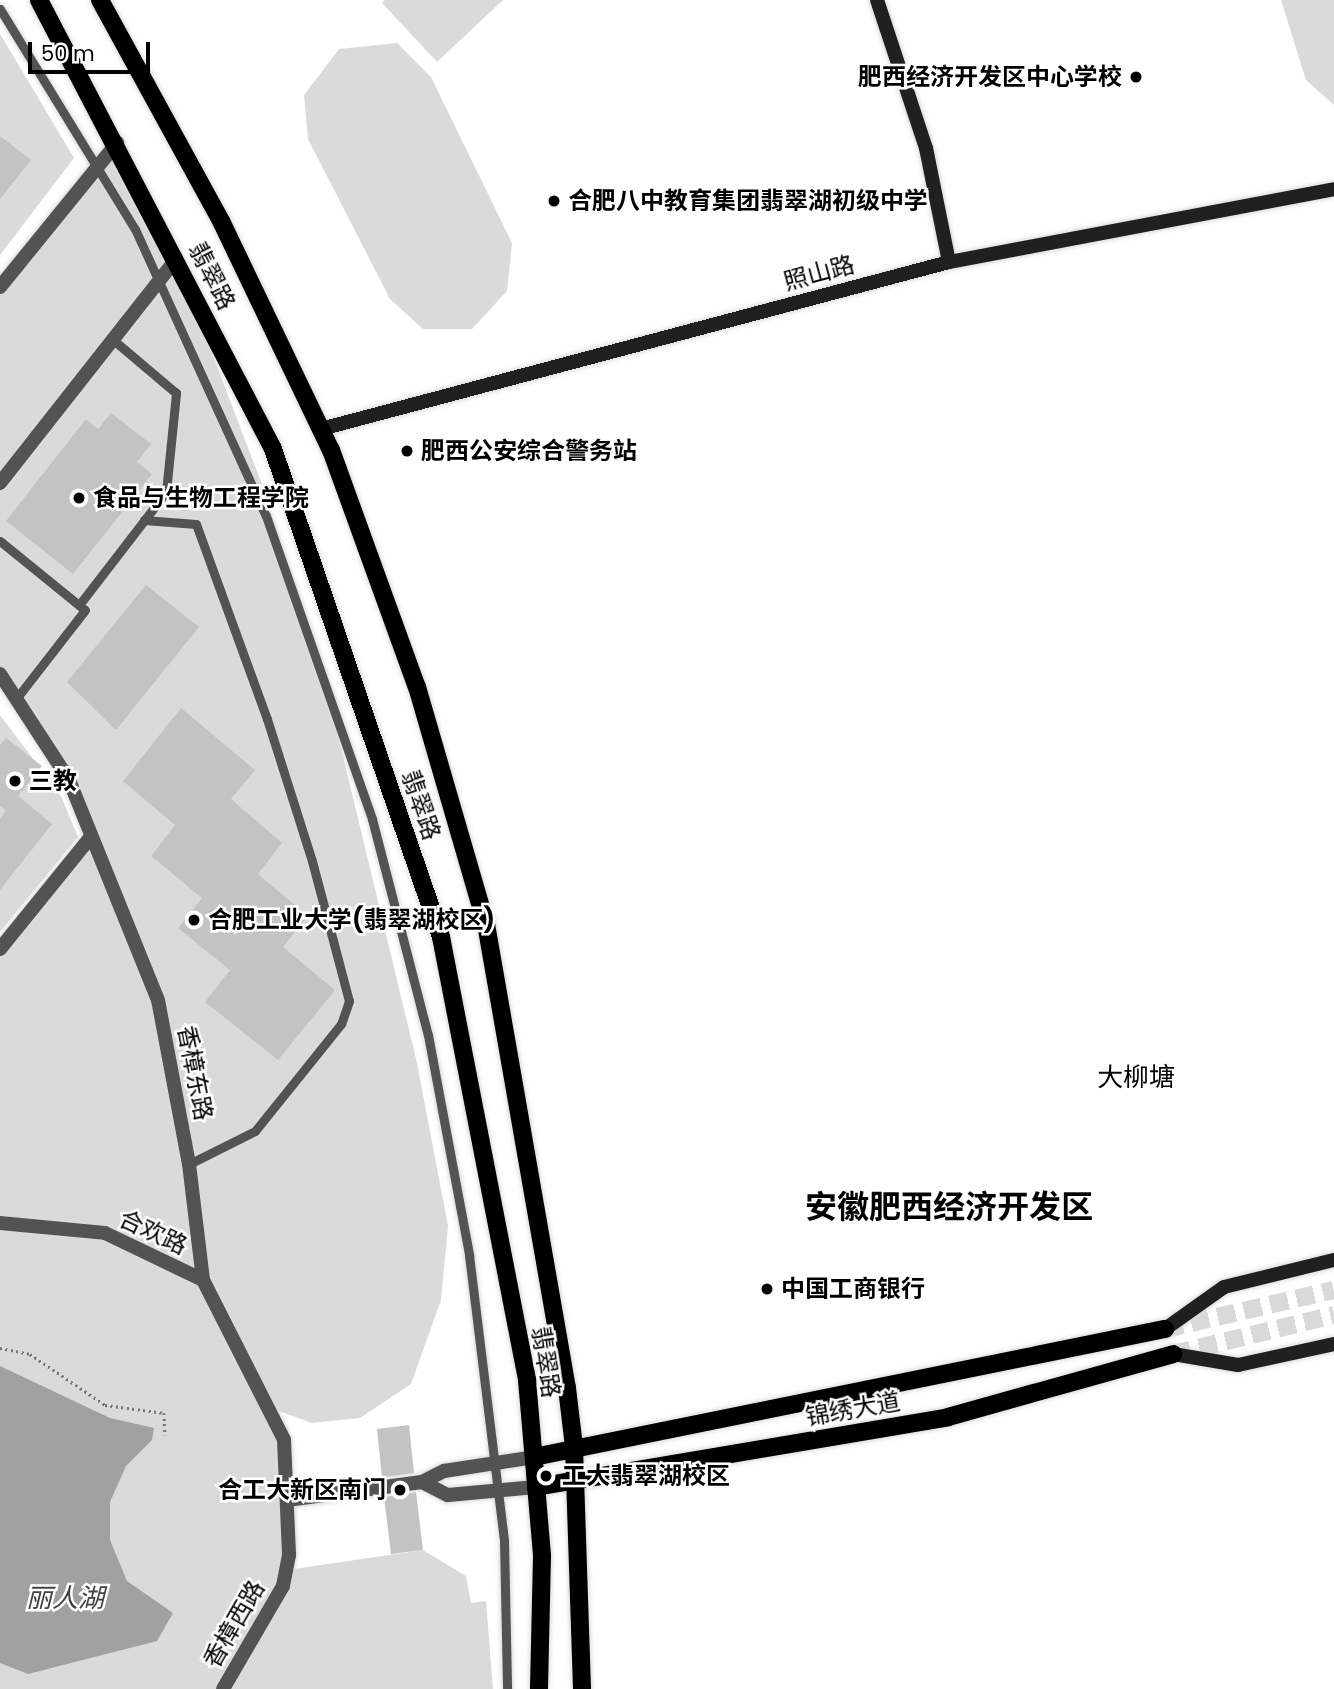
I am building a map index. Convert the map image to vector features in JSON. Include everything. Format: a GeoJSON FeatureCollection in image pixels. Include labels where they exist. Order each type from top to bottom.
{"type":"FeatureCollection","features":[{"type":"Feature","properties":{"kind":"main road","name":"翡翠路"},"geometry":{"type":"LineString","coordinates":[[39,0],[117,143],[273,449],[441,937],[527,1380],[542,1556],[539,1689]]}},
{"type":"Feature","properties":{"kind":"main road","name":"翡翠路"},"geometry":{"type":"LineString","coordinates":[[100,0],[222,223],[321,429],[417,687],[486,924],[574,1447],[582,1689]]}},
{"type":"Feature","properties":{"kind":"main road","name":"锦绣大道"},"geometry":{"type":"LineString","coordinates":[[534,1457],[1166,1329]]}},
{"type":"Feature","properties":{"kind":"main road","name":"锦绣大道"},"geometry":{"type":"LineString","coordinates":[[537,1487],[576,1484],[948,1417],[1173,1354]]}},
{"type":"Feature","properties":{"kind":"street"},"geometry":{"type":"LineString","coordinates":[[877,0],[926,148],[949,262]]}},
{"type":"Feature","properties":{"kind":"street"},"geometry":{"type":"LineString","coordinates":[[0,287],[117,143]]}},
{"type":"Feature","properties":{"kind":"street","name":"照山路"},"geometry":{"type":"LineString","coordinates":[[321,429],[949,262],[1334,188]]}},
{"type":"Feature","properties":{"kind":"street"},"geometry":{"type":"LineString","coordinates":[[0,483],[176,259]]}},
{"type":"Feature","properties":{"kind":"street","name":"香樟东路"},"geometry":{"type":"LineString","coordinates":[[0,674],[69,780],[90,838],[158,1000],[189,1164],[203,1280],[284,1440],[287,1499]]}},
{"type":"Feature","properties":{"kind":"street"},"geometry":{"type":"LineString","coordinates":[[0,949],[90,838]]}},
{"type":"Feature","properties":{"kind":"street","name":"合欢路"},"geometry":{"type":"LineString","coordinates":[[0,1223],[106,1233],[203,1280]]}},
{"type":"Feature","properties":{"kind":"street"},"geometry":{"type":"LineString","coordinates":[[1166,1329],[1224,1287],[1334,1260]]}},
{"type":"Feature","properties":{"kind":"street"},"geometry":{"type":"LineString","coordinates":[[1173,1354],[1238,1365],[1334,1343]]}},
{"type":"Feature","properties":{"kind":"street"},"geometry":{"type":"LineString","coordinates":[[287,1499],[422,1482],[444,1471],[534,1457]]}},
{"type":"Feature","properties":{"kind":"street"},"geometry":{"type":"LineString","coordinates":[[422,1482],[448,1495],[537,1487]]}},
{"type":"Feature","properties":{"kind":"street","name":"香樟西路"},"geometry":{"type":"LineString","coordinates":[[223,1689],[283,1586],[289,1555],[287,1499]]}},
{"type":"Feature","properties":{"kind":"lane"},"geometry":{"type":"LineString","coordinates":[[0,9],[98,166],[158,281],[266,516],[372,818],[428,1035],[469,1255],[497,1462],[507,1689]]}},
{"type":"Feature","properties":{"kind":"lane"},"geometry":{"type":"LineString","coordinates":[[79,605],[166,492],[176,393],[112,340]]}},
{"type":"Feature","properties":{"kind":"lane"},"geometry":{"type":"LineString","coordinates":[[144,520],[196,524],[271,732],[312,861],[349,1001],[341,1024],[255,1131],[189,1164]]}},
{"type":"Feature","properties":{"kind":"lane"},"geometry":{"type":"LineString","coordinates":[[0,541],[85,610],[16,699]]}},
{"type":"Feature","properties":{"kind":"path"},"geometry":{"type":"LineString","coordinates":[[0,1348],[30,1353],[105,1405],[164,1413],[165,1435]]}},
{"type":"Feature","properties":{"kind":"shaded area"},"geometry":{"type":"Polygon","coordinates":[[[385,0],[503,0],[437,62],[382,3],[385,0]]]}},
{"type":"Feature","properties":{"kind":"shaded area"},"geometry":{"type":"Polygon","coordinates":[[[1281,0],[1334,0],[1334,105],[1306,80],[1281,0]]]}},
{"type":"Feature","properties":{"kind":"shaded area"},"geometry":{"type":"Polygon","coordinates":[[[0,34],[74,158],[0,255],[0,34]]]}},
{"type":"Feature","properties":{"kind":"shaded area"},"geometry":{"type":"Polygon","coordinates":[[[397,43],[431,77],[512,243],[507,291],[472,329],[423,329],[390,299],[308,139],[304,95],[339,49],[397,43]]]}},
{"type":"Feature","properties":{"kind":"shaded area","name":"合肥工业大学(翡翠湖校区)"},"geometry":{"type":"Polygon","coordinates":[[[117,143],[176,259],[263,487],[335,723],[417,1063],[448,1226],[441,1300],[411,1384],[360,1418],[312,1423],[268,1407],[282,1454],[287,1570],[423,1550],[466,1576],[471,1603],[486,1601],[493,1689],[0,1689],[0,949],[90,838],[69,780],[0,674],[0,287],[117,143]]]}},
{"type":"Feature","properties":{"kind":"shaded area"},"geometry":{"type":"Polygon","coordinates":[[[0,715],[61,796],[78,837],[0,932],[0,715]]]}},
{"type":"Feature","properties":{"kind":"water","name":"丽人湖"},"geometry":{"type":"Polygon","coordinates":[[[0,1366],[110,1418],[154,1428],[152,1440],[126,1466],[110,1502],[110,1540],[127,1581],[173,1613],[157,1641],[28,1674],[0,1663],[0,1366]]]}},
{"type":"Feature","properties":{"kind":"building"},"geometry":{"type":"Polygon","coordinates":[[[0,136],[31,160],[0,199],[0,136]]]}},
{"type":"Feature","properties":{"kind":"building","name":"食品与生物工程学院"},"geometry":{"type":"Polygon","coordinates":[[[111,413],[151,444],[137,462],[152,474],[73,574],[6,521],[86,419],[98,429],[111,413]]]}},
{"type":"Feature","properties":{"kind":"building"},"geometry":{"type":"Polygon","coordinates":[[[146,585],[199,627],[116,730],[67,682],[146,585]]]}},
{"type":"Feature","properties":{"kind":"building"},"geometry":{"type":"Polygon","coordinates":[[[181,708],[255,770],[231,799],[282,843],[258,874],[308,916],[283,947],[335,990],[278,1060],[205,1002],[230,970],[178,928],[202,898],[151,856],[175,825],[123,781],[181,708]]]}},
{"type":"Feature","properties":{"kind":"building"},"geometry":{"type":"Polygon","coordinates":[[[6,738],[42,766],[18,796],[52,824],[0,890],[0,819],[6,811],[0,806],[0,745],[6,738]]]}},
{"type":"Feature","properties":{"kind":"building"},"geometry":{"type":"Polygon","coordinates":[[[409,1425],[414,1473],[382,1478],[377,1429],[409,1425]]]}},
{"type":"Feature","properties":{"kind":"building"},"geometry":{"type":"Polygon","coordinates":[[[416,1492],[423,1550],[391,1554],[384,1497],[416,1492]]]}},
{"type":"Feature","properties":{"kind":"tunnel"},"geometry":{"type":"LineString","coordinates":[[1165,1329],[1334,1290]]}},
{"type":"Feature","properties":{"kind":"tunnel"},"geometry":{"type":"LineString","coordinates":[[1173,1354],[1334,1315]]}},
{"type":"Feature","properties":{"kind":"place","name":"肥西经济开发区中心学校"},"geometry":{"type":"Point","coordinates":[1136,77]}},
{"type":"Feature","properties":{"kind":"place","name":"合肥八中教育集团翡翠湖初级中学"},"geometry":{"type":"Point","coordinates":[554,201]}},
{"type":"Feature","properties":{"kind":"place","name":"肥西公安综合警务站"},"geometry":{"type":"Point","coordinates":[407,451]}},
{"type":"Feature","properties":{"kind":"place","name":"食品与生物工程学院"},"geometry":{"type":"Point","coordinates":[79,498]}},
{"type":"Feature","properties":{"kind":"place","name":"三教"},"geometry":{"type":"Point","coordinates":[15,781]}},
{"type":"Feature","properties":{"kind":"place","name":"合肥工业大学(翡翠湖校区)"},"geometry":{"type":"Point","coordinates":[194,920]}},
{"type":"Feature","properties":{"kind":"place","name":"中国工商银行"},"geometry":{"type":"Point","coordinates":[767,1289]}},
{"type":"Feature","properties":{"kind":"place","name":"工大翡翠湖校区"},"geometry":{"type":"Point","coordinates":[546,1476]}},
{"type":"Feature","properties":{"kind":"place","name":"合工大新区南门"},"geometry":{"type":"Point","coordinates":[400,1490]}},
{"type":"Feature","properties":{"kind":"district","name":"大柳塘"},"geometry":{"type":"Point","coordinates":[1136,1078]}},
{"type":"Feature","properties":{"kind":"district","name":"安徽肥西经济开发区"},"geometry":{"type":"Point","coordinates":[949,1207]}}]}
